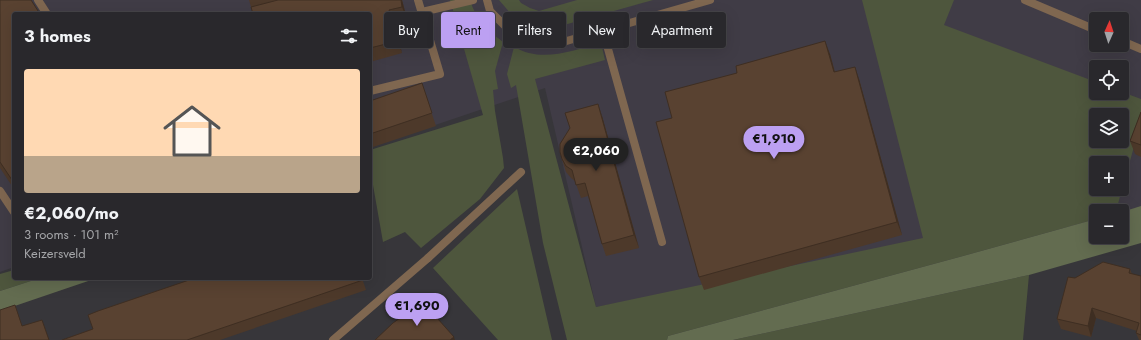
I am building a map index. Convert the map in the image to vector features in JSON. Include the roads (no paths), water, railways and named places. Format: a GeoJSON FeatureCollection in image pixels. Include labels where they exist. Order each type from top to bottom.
{"type":"FeatureCollection","features":[{"type":"Feature","properties":{"kind":"street"},"geometry":{"type":"LineString","coordinates":[[38,0],[46,12]]}},
{"type":"Feature","properties":{"kind":"street"},"geometry":{"type":"LineString","coordinates":[[418,0],[422,12],[472,0]]}},
{"type":"Feature","properties":{"kind":"street"},"geometry":{"type":"LineString","coordinates":[[487,0],[490,11],[511,32],[535,42],[563,42],[574,39]]}},
{"type":"Feature","properties":{"kind":"street"},"geometry":{"type":"LineString","coordinates":[[629,23],[707,0]]}},
{"type":"Feature","properties":{"kind":"street"},"geometry":{"type":"LineString","coordinates":[[1025,0],[1035,2],[1089,27]]}},
{"type":"Feature","properties":{"kind":"street"},"geometry":{"type":"LineString","coordinates":[[1129,44],[1141,49]]}},
{"type":"Feature","properties":{"kind":"street"},"geometry":{"type":"LineString","coordinates":[[372,91],[440,74],[432,48]]}},
{"type":"Feature","properties":{"kind":"street"},"geometry":{"type":"LineString","coordinates":[[608,48],[662,242]]}},
{"type":"Feature","properties":{"kind":"street"},"geometry":{"type":"LineString","coordinates":[[333,340],[428,258],[521,172]]}},
{"type":"Feature","properties":{"kind":"street"},"geometry":{"type":"LineString","coordinates":[[0,191],[12,209]]}}]}
